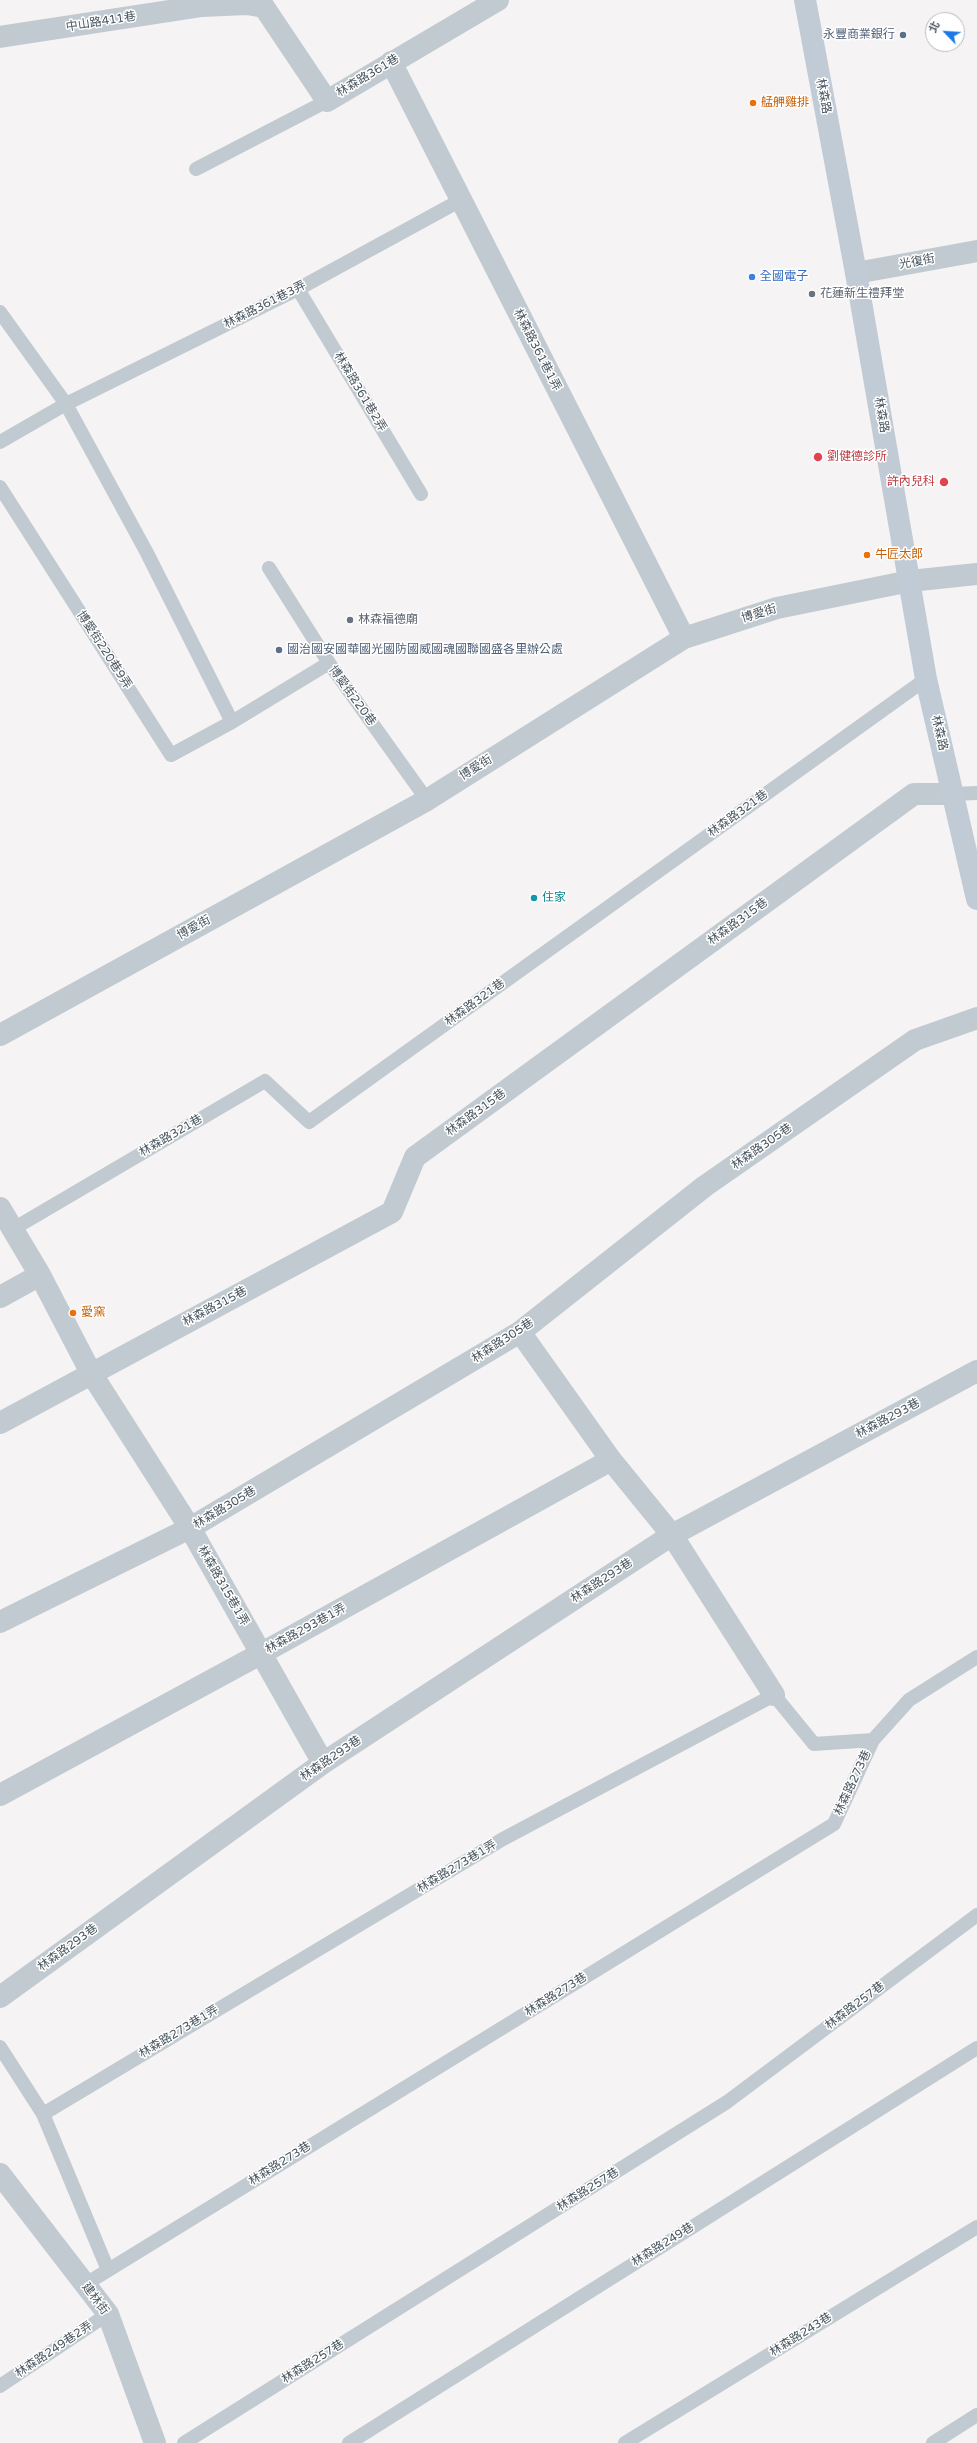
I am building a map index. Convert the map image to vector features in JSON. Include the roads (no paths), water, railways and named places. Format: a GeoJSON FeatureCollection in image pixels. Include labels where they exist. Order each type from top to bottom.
{"type":"FeatureCollection","features":[{"type":"Feature","properties":{"kind":"street","name":"林森路361巷"},"geometry":{"type":"LineString","coordinates":[[202,6],[247,4],[264,6],[327,101],[498,0]]}},
{"type":"Feature","properties":{"kind":"street","name":"林森路"},"geometry":{"type":"LineString","coordinates":[[805,0],[856,273],[926,679],[977,899]]}},
{"type":"Feature","properties":{"kind":"street","name":"中山路411巷"},"geometry":{"type":"LineString","coordinates":[[0,38],[168,6],[202,6]]}},
{"type":"Feature","properties":{"kind":"street","name":"林森路361巷1弄"},"geometry":{"type":"LineString","coordinates":[[391,62],[684,638]]}},
{"type":"Feature","properties":{"kind":"street","name":"光復街"},"geometry":{"type":"LineString","coordinates":[[856,273],[977,251]]}},
{"type":"Feature","properties":{"kind":"street","name":"博愛街"},"geometry":{"type":"LineString","coordinates":[[0,1036],[427,800],[684,638],[777,608],[910,581],[977,574]]}},
{"type":"Feature","properties":{"kind":"street","name":"林森路315巷"},"geometry":{"type":"LineString","coordinates":[[0,1423],[90,1373],[392,1212],[415,1157],[914,794],[953,794]]}},
{"type":"Feature","properties":{"kind":"street","name":"林森路305巷"},"geometry":{"type":"LineString","coordinates":[[0,1622],[190,1528],[520,1332],[705,1186],[916,1040],[977,1018]]}},
{"type":"Feature","properties":{"kind":"street"},"geometry":{"type":"LineString","coordinates":[[0,1208],[40,1275],[90,1373]]}},
{"type":"Feature","properties":{"kind":"street"},"geometry":{"type":"LineString","coordinates":[[0,1297],[40,1275]]}},
{"type":"Feature","properties":{"kind":"street"},"geometry":{"type":"LineString","coordinates":[[520,1332],[611,1460],[672,1535],[774,1695]]}},
{"type":"Feature","properties":{"kind":"street","name":"林森路293巷"},"geometry":{"type":"LineString","coordinates":[[0,1997],[323,1763],[672,1535],[977,1371]]}},
{"type":"Feature","properties":{"kind":"street","name":"林森路315巷1弄"},"geometry":{"type":"LineString","coordinates":[[90,1373],[190,1528],[323,1763]]}},
{"type":"Feature","properties":{"kind":"street","name":"林森路293巷1弄"},"geometry":{"type":"LineString","coordinates":[[0,1795],[262,1653],[611,1460]]}},
{"type":"Feature","properties":{"kind":"street","name":"建林街"},"geometry":{"type":"LineString","coordinates":[[0,2174],[84,2285],[108,2314],[155,2443]]}},
{"type":"Feature","properties":{"kind":"lane"},"geometry":{"type":"LineString","coordinates":[[196,169],[327,101]]}},
{"type":"Feature","properties":{"kind":"lane","name":"林森路361巷3弄"},"geometry":{"type":"LineString","coordinates":[[0,442],[66,404],[298,289],[461,200]]}},
{"type":"Feature","properties":{"kind":"lane","name":"林森路361巷2弄"},"geometry":{"type":"LineString","coordinates":[[298,289],[421,494]]}},
{"type":"Feature","properties":{"kind":"lane"},"geometry":{"type":"LineString","coordinates":[[0,312],[66,404],[147,553],[232,722]]}},
{"type":"Feature","properties":{"kind":"lane","name":"博愛街220巷9弄"},"geometry":{"type":"LineString","coordinates":[[0,487],[171,754],[232,722],[329,663]]}},
{"type":"Feature","properties":{"kind":"lane","name":"博愛街220巷"},"geometry":{"type":"LineString","coordinates":[[269,568],[329,663],[427,800]]}},
{"type":"Feature","properties":{"kind":"lane","name":"林森路321巷"},"geometry":{"type":"LineString","coordinates":[[13,1230],[265,1081],[309,1122],[926,679]]}},
{"type":"Feature","properties":{"kind":"lane"},"geometry":{"type":"LineString","coordinates":[[953,794],[977,793]]}},
{"type":"Feature","properties":{"kind":"lane","name":"林森路273巷"},"geometry":{"type":"LineString","coordinates":[[84,2285],[834,1824],[872,1740],[909,1700],[977,1657]]}},
{"type":"Feature","properties":{"kind":"lane"},"geometry":{"type":"LineString","coordinates":[[774,1695],[814,1744],[872,1740]]}},
{"type":"Feature","properties":{"kind":"lane","name":"林森路273巷1弄"},"geometry":{"type":"LineString","coordinates":[[43,2114],[503,1839],[774,1695]]}},
{"type":"Feature","properties":{"kind":"lane","name":"林森路257巷"},"geometry":{"type":"LineString","coordinates":[[184,2443],[727,2102],[977,1915]]}},
{"type":"Feature","properties":{"kind":"lane"},"geometry":{"type":"LineString","coordinates":[[0,2047],[43,2114],[108,2270]]}},
{"type":"Feature","properties":{"kind":"lane","name":"林森路249巷"},"geometry":{"type":"LineString","coordinates":[[349,2443],[977,2048]]}},
{"type":"Feature","properties":{"kind":"lane","name":"林森路243巷"},"geometry":{"type":"LineString","coordinates":[[625,2443],[977,2227]]}},
{"type":"Feature","properties":{"kind":"lane","name":"林森路249巷2弄"},"geometry":{"type":"LineString","coordinates":[[0,2386],[108,2314]]}},
{"type":"Feature","properties":{"kind":"lane"},"geometry":{"type":"LineString","coordinates":[[933,2443],[977,2415]]}},
{"type":"Feature","properties":{"kind":"place","name":"永豐商業銀行"},"geometry":{"type":"Point","coordinates":[903,35]}},
{"type":"Feature","properties":{"kind":"place","name":"艋舺雞排"},"geometry":{"type":"Point","coordinates":[753,103]}},
{"type":"Feature","properties":{"kind":"place","name":"全國電子"},"geometry":{"type":"Point","coordinates":[752,277]}},
{"type":"Feature","properties":{"kind":"place","name":"花蓮新生禮拜堂"},"geometry":{"type":"Point","coordinates":[812,294]}},
{"type":"Feature","properties":{"kind":"place","name":"劉健德診所"},"geometry":{"type":"Point","coordinates":[818,457]}},
{"type":"Feature","properties":{"kind":"place","name":"許內兒科"},"geometry":{"type":"Point","coordinates":[944,482]}},
{"type":"Feature","properties":{"kind":"place","name":"牛匠太郎"},"geometry":{"type":"Point","coordinates":[867,555]}},
{"type":"Feature","properties":{"kind":"place","name":"林森福德廟"},"geometry":{"type":"Point","coordinates":[350,620]}},
{"type":"Feature","properties":{"kind":"place","name":"國治國安國華國光國防國威國魂國聯國盛各里辦公處"},"geometry":{"type":"Point","coordinates":[279,650]}},
{"type":"Feature","properties":{"kind":"place","name":"住家"},"geometry":{"type":"Point","coordinates":[534,898]}},
{"type":"Feature","properties":{"kind":"place","name":"愛窯"},"geometry":{"type":"Point","coordinates":[73,1313]}}]}
